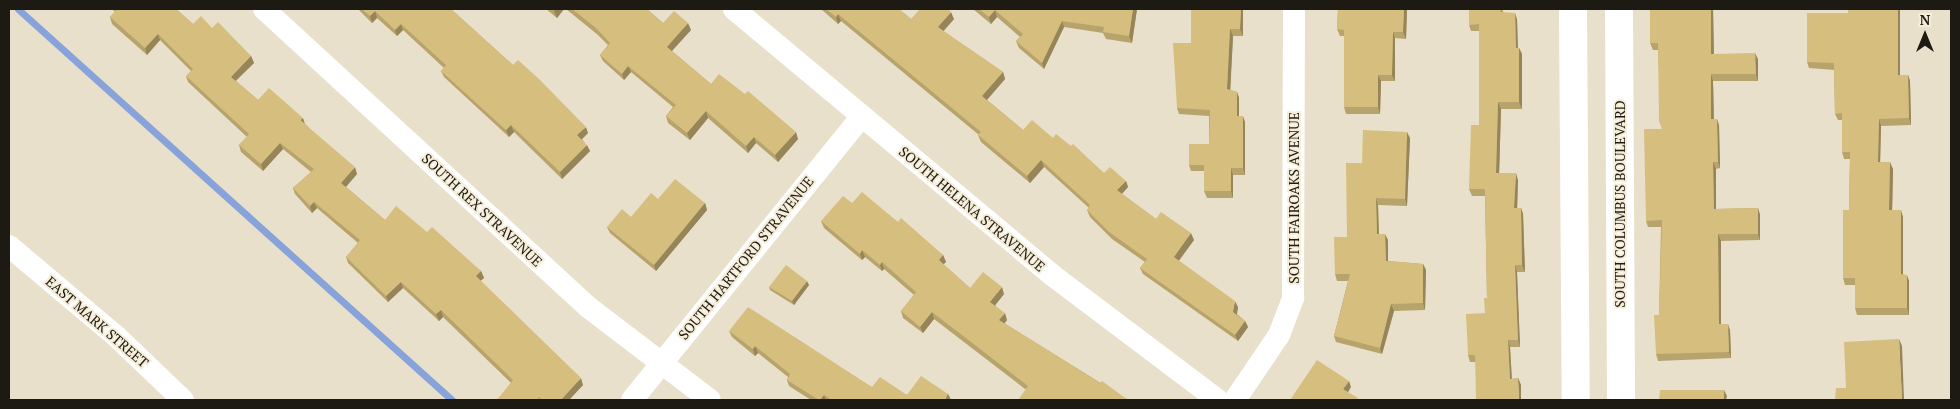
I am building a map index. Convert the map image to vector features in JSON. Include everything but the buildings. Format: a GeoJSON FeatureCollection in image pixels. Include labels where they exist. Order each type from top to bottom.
{"type":"FeatureCollection","features":[{"type":"Feature","properties":{"kind":"street","name":"SOUTH REX STRAVENUE"},"geometry":{"type":"LineString","coordinates":[[264,9],[588,307],[710,400]]}},
{"type":"Feature","properties":{"kind":"street","name":"SOUTH HELENA STRAVENUE"},"geometry":{"type":"LineString","coordinates":[[734,9],[1052,275],[1218,400]]}},
{"type":"Feature","properties":{"kind":"street","name":"SOUTH FAIROAKS AVENUE"},"geometry":{"type":"LineString","coordinates":[[1235,400],[1280,335],[1293,298],[1294,9]]}},
{"type":"Feature","properties":{"kind":"street"},"geometry":{"type":"LineString","coordinates":[[1573,9],[1576,400]]}},
{"type":"Feature","properties":{"kind":"street","name":"SOUTH COLUMBUS BOULEVARD"},"geometry":{"type":"LineString","coordinates":[[1619,9],[1621,400]]}},
{"type":"Feature","properties":{"kind":"street","name":"SOUTH HARTFORD STRAVENUE"},"geometry":{"type":"LineString","coordinates":[[632,400],[660,363],[862,116]]}},
{"type":"Feature","properties":{"kind":"street","name":"EAST MARK STREET"},"geometry":{"type":"LineString","coordinates":[[9,246],[118,337],[183,400]]}},
{"type":"Feature","properties":{"kind":"waterway"},"geometry":{"type":"LineString","coordinates":[[18,9],[452,400]]}}]}
